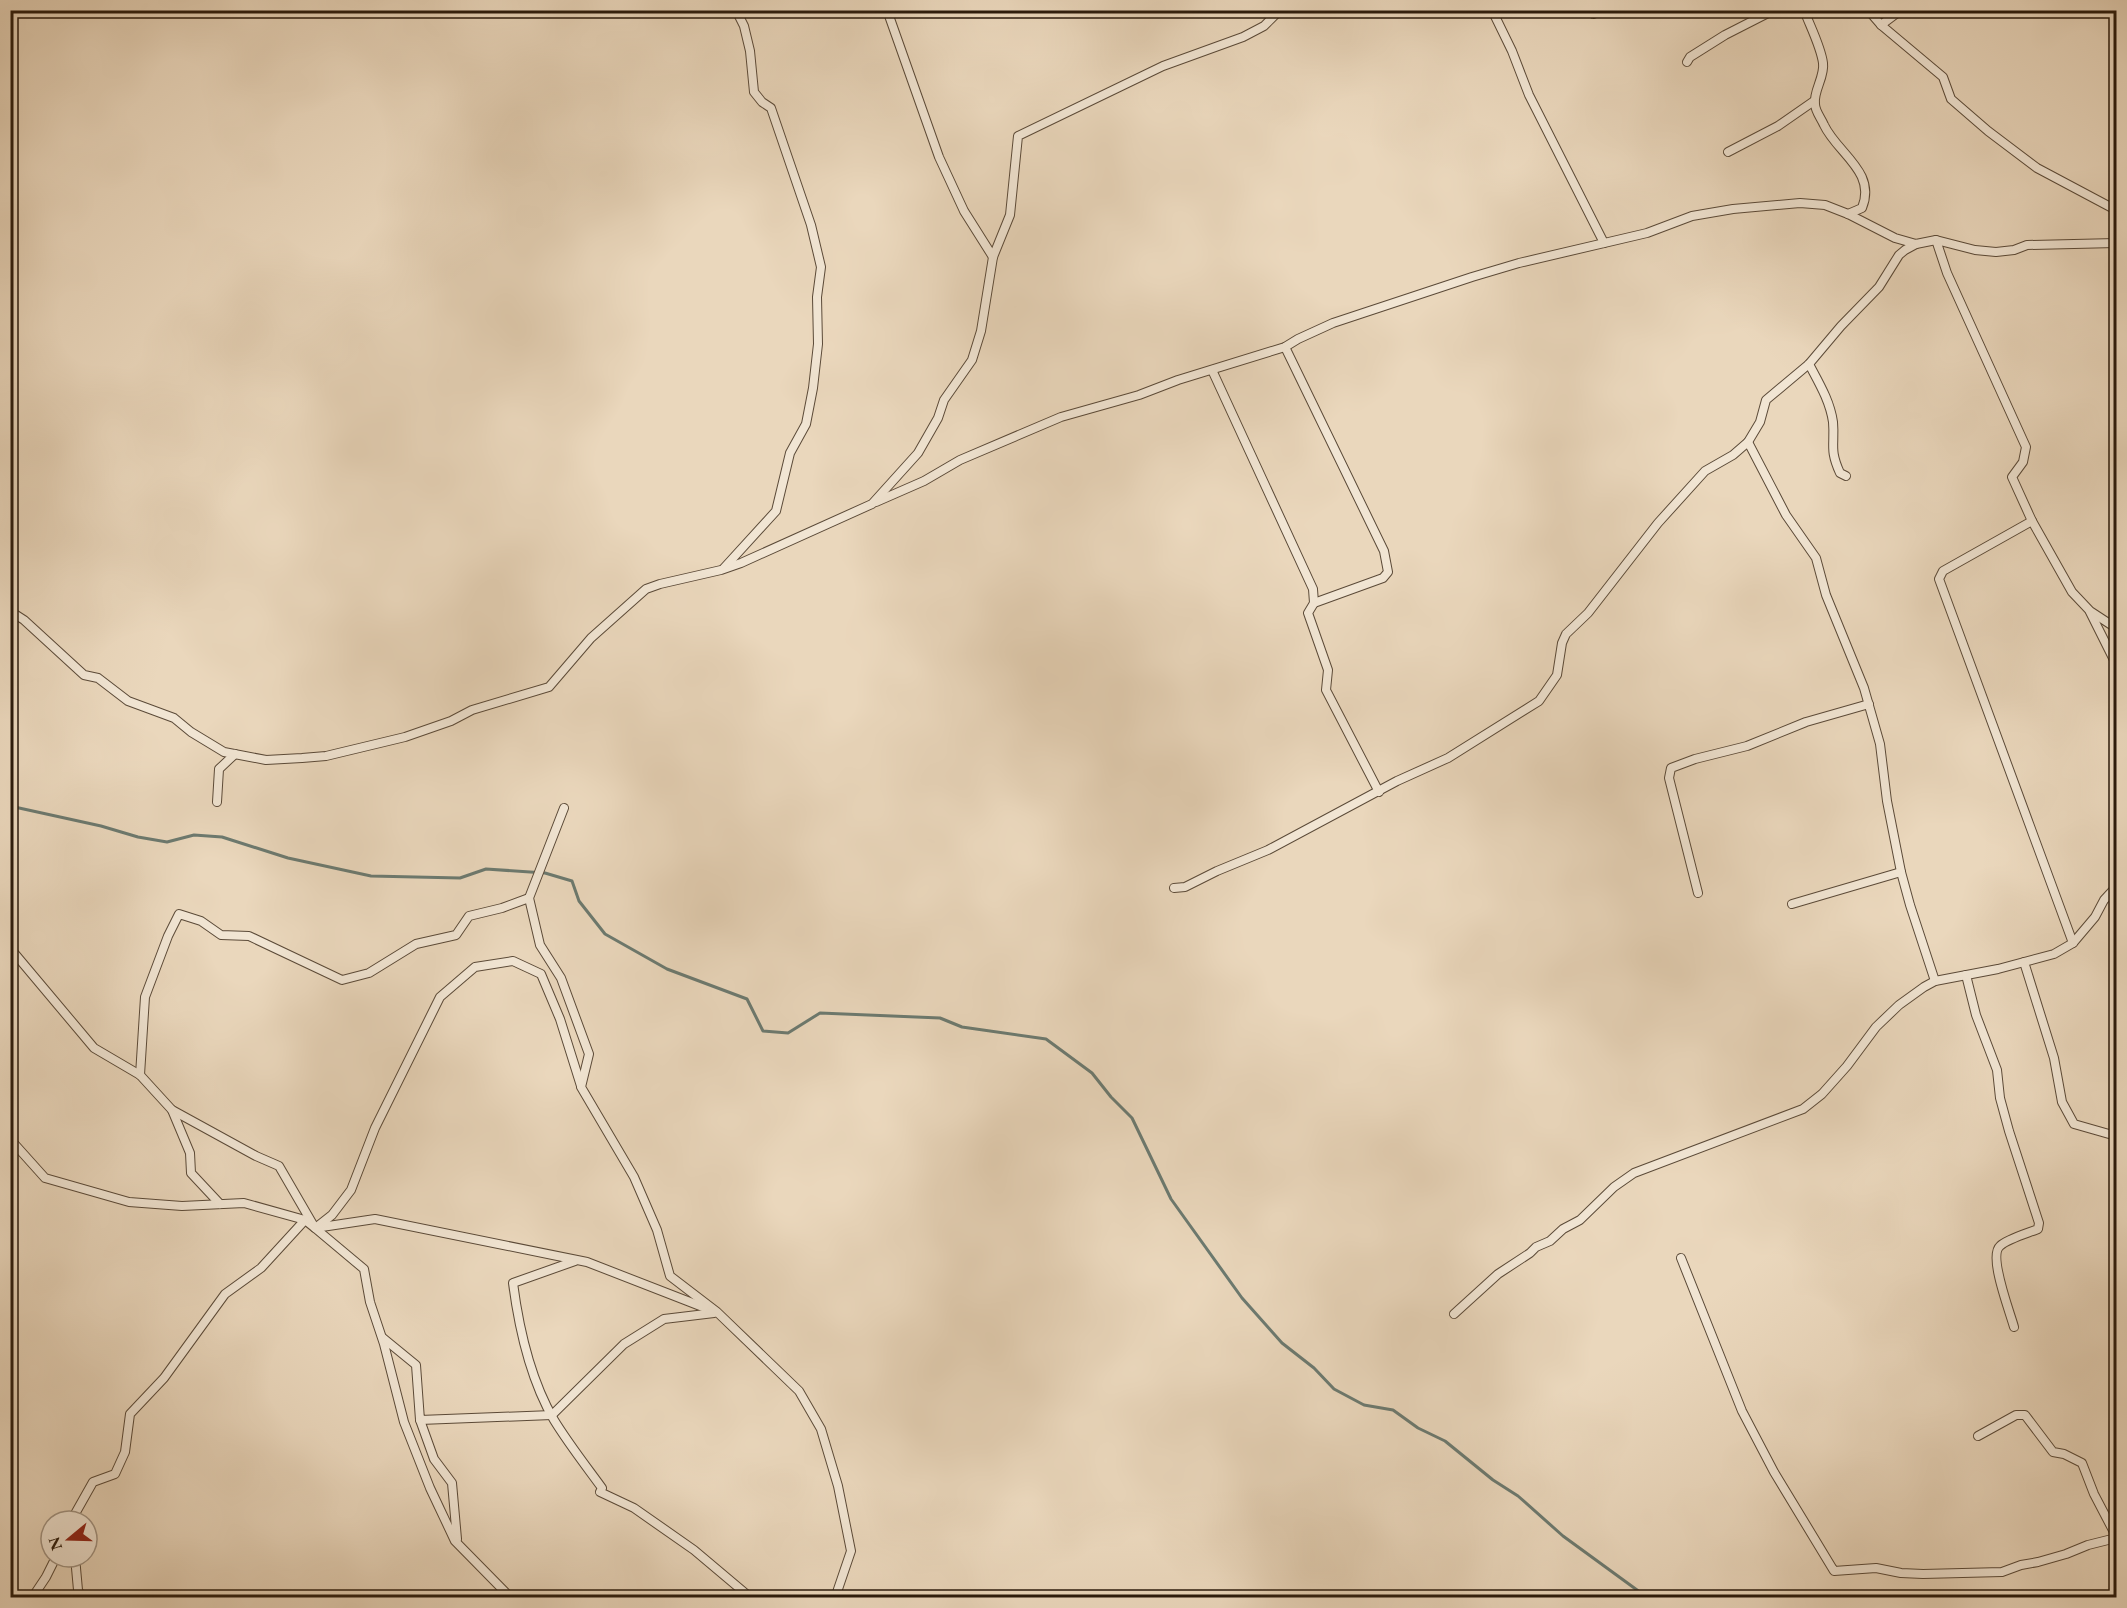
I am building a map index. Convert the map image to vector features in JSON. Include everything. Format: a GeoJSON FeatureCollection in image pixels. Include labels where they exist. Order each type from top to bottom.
{"type":"FeatureCollection","features":[{"type":"Feature","properties":{"kind":"street"},"geometry":{"type":"LineString","coordinates":[[721,570],[776,511],[790,453],[806,424],[818,344],[817,297],[821,267],[811,225],[779,128],[771,108],[754,92],[750,51],[744,26],[736,10]]}},
{"type":"Feature","properties":{"kind":"street"},"geometry":{"type":"LineString","coordinates":[[887,10],[939,157],[964,211],[993,257]]}},
{"type":"Feature","properties":{"kind":"street"},"geometry":{"type":"LineString","coordinates":[[872,504],[918,453],[938,418],[944,400],[972,360],[981,331],[993,257],[1010,215],[1018,136],[1163,66],[1243,37],[1264,26],[1280,10]]}},
{"type":"Feature","properties":{"kind":"street"},"geometry":{"type":"LineString","coordinates":[[1492,10],[1512,51],[1529,95],[1604,243]]}},
{"type":"Feature","properties":{"kind":"street"},"geometry":{"type":"LineString","coordinates":[[1593,14],[1603,10]]}},
{"type":"Feature","properties":{"kind":"street"},"geometry":{"type":"LineString","coordinates":[[1687,62],[1690,57],[1725,35],[1774,10]]}},
{"type":"Feature","properties":{"kind":"street"},"geometry":{"type":"LineString","coordinates":[[1728,152],[1778,126],[1814,101],[1820,85],[1823,64],[1804,10]]}},
{"type":"Feature","properties":{"kind":"street"},"geometry":{"type":"LineString","coordinates":[[1868,10],[1881,25],[1943,77],[1952,99],[1988,131],[2037,168],[2116,210]]}},
{"type":"Feature","properties":{"kind":"street"},"geometry":{"type":"LineString","coordinates":[[1881,25],[1900,10]]}},
{"type":"Feature","properties":{"kind":"street"},"geometry":{"type":"LineString","coordinates":[[1814,101],[1828,134],[1851,159],[1865,183],[1866,198],[1862,208],[1848,214]]}},
{"type":"Feature","properties":{"kind":"street"},"geometry":{"type":"LineString","coordinates":[[10,611],[24,620],[84,675],[98,678],[128,700],[174,718],[191,732],[224,752],[266,760],[326,756],[405,737],[451,721],[472,710],[549,687],[591,638],[646,590],[660,584],[721,570],[798,538],[924,481],[960,460],[1061,417],[1139,395],[1178,380],[1285,347],[1333,323],[1472,277],[1519,263],[1647,233],[1692,216],[1733,209],[1800,203],[1825,205],[1895,238],[1916,244]]}},
{"type":"Feature","properties":{"kind":"street"},"geometry":{"type":"LineString","coordinates":[[1936,240],[1947,273],[2026,447],[2023,462],[2012,477],[2032,521],[2072,592],[2090,612],[2116,664]]}},
{"type":"Feature","properties":{"kind":"street"},"geometry":{"type":"LineString","coordinates":[[1174,888],[1185,887],[1216,871],[1268,850],[1420,769],[1448,758],[1539,701],[1557,675],[1562,643],[1566,634],[1588,613],[1658,523],[1705,471],[1733,455],[1748,442],[1760,422],[1766,400],[1772,392],[1809,364],[1841,326],[1879,287],[1899,255],[1916,244],[1936,240],[1975,250],[1996,252],[2014,250],[2027,245],[2116,243]]}},
{"type":"Feature","properties":{"kind":"street"},"geometry":{"type":"LineString","coordinates":[[1285,347],[1384,551],[1388,572],[1383,579],[1314,603]]}},
{"type":"Feature","properties":{"kind":"street"},"geometry":{"type":"LineString","coordinates":[[1809,364],[1829,403],[1833,424],[1833,458],[1840,473],[1846,476]]}},
{"type":"Feature","properties":{"kind":"street"},"geometry":{"type":"LineString","coordinates":[[1212,370],[1313,590],[1314,603],[1308,613],[1328,670],[1326,690],[1379,792]]}},
{"type":"Feature","properties":{"kind":"street"},"geometry":{"type":"LineString","coordinates":[[1748,442],[1786,515],[1816,558],[1826,595],[1869,704],[1880,744],[1887,801],[1901,872],[1935,981]]}},
{"type":"Feature","properties":{"kind":"street"},"geometry":{"type":"LineString","coordinates":[[2032,521],[1943,571],[1939,579],[2073,943]]}},
{"type":"Feature","properties":{"kind":"street"},"geometry":{"type":"LineString","coordinates":[[2090,612],[2116,628]]}},
{"type":"Feature","properties":{"kind":"street"},"geometry":{"type":"LineString","coordinates":[[1698,892],[1669,778],[1671,768],[1695,759],[1747,746],[1806,722],[1869,704]]}},
{"type":"Feature","properties":{"kind":"street"},"geometry":{"type":"LineString","coordinates":[[217,802],[219,769],[235,754]]}},
{"type":"Feature","properties":{"kind":"street"},"geometry":{"type":"LineString","coordinates":[[564,808],[529,898],[540,945],[561,978],[589,1054],[581,1087]]}},
{"type":"Feature","properties":{"kind":"street"},"geometry":{"type":"LineString","coordinates":[[1792,904],[1901,872]]}},
{"type":"Feature","properties":{"kind":"street"},"geometry":{"type":"LineString","coordinates":[[1454,1314],[1498,1274],[1530,1253],[1536,1246],[1550,1241],[1563,1229],[1580,1220],[1614,1187],[1634,1173],[1803,1109],[1822,1094],[1847,1066],[1875,1027],[1899,1005],[1924,987],[1935,981],[2054,954],[2073,943],[2095,917],[2104,900],[2116,888]]}},
{"type":"Feature","properties":{"kind":"street"},"geometry":{"type":"LineString","coordinates":[[140,1075],[145,997],[168,936],[179,914],[201,921],[221,935],[249,936],[342,980],[369,973],[416,944],[456,935],[469,916],[502,908],[529,898]]}},
{"type":"Feature","properties":{"kind":"street"},"geometry":{"type":"LineString","coordinates":[[10,948],[94,1048],[140,1075],[172,1110],[256,1156],[279,1166],[315,1228]]}},
{"type":"Feature","properties":{"kind":"street"},"geometry":{"type":"LineString","coordinates":[[315,1228],[332,1215],[351,1190],[375,1128],[440,997],[475,967],[513,961],[540,974],[560,1019],[581,1087],[634,1178],[657,1230],[670,1276],[717,1312],[799,1391],[821,1429],[838,1486],[851,1551],[835,1598]]}},
{"type":"Feature","properties":{"kind":"street"},"geometry":{"type":"LineString","coordinates":[[2024,962],[2054,1058],[2062,1102],[2074,1124],[2116,1136]]}},
{"type":"Feature","properties":{"kind":"street"},"geometry":{"type":"LineString","coordinates":[[1966,975],[1976,1014],[1997,1070],[2000,1098],[2039,1224],[2038,1229],[2000,1245],[1996,1251],[1996,1264],[2014,1327]]}},
{"type":"Feature","properties":{"kind":"street"},"geometry":{"type":"LineString","coordinates":[[172,1110],[190,1153],[190,1173],[220,1204]]}},
{"type":"Feature","properties":{"kind":"street"},"geometry":{"type":"LineString","coordinates":[[10,1139],[45,1178],[129,1202],[182,1206],[244,1203],[305,1220],[364,1269],[370,1302],[404,1422],[430,1488],[458,1543],[511,1598]]}},
{"type":"Feature","properties":{"kind":"street"},"geometry":{"type":"LineString","coordinates":[[315,1228],[375,1219],[587,1262],[717,1312]]}},
{"type":"Feature","properties":{"kind":"street"},"geometry":{"type":"LineString","coordinates":[[78,1509],[93,1482],[115,1474],[125,1452],[130,1413],[164,1378],[225,1294],[261,1268],[305,1220]]}},
{"type":"Feature","properties":{"kind":"street"},"geometry":{"type":"LineString","coordinates":[[1681,1258],[1742,1411],[1774,1472],[1834,1571],[1876,1568],[1923,1574],[2002,1572],[2116,1537],[2094,1494],[2082,1463],[2064,1454],[2053,1452],[2025,1415],[2016,1415],[1978,1436]]}},
{"type":"Feature","properties":{"kind":"street"},"geometry":{"type":"LineString","coordinates":[[577,1260],[513,1283],[517,1314],[539,1390],[552,1415],[602,1488],[600,1492],[634,1508],[694,1550],[751,1598]]}},
{"type":"Feature","properties":{"kind":"street"},"geometry":{"type":"LineString","coordinates":[[420,1420],[552,1415],[624,1344],[664,1319],[717,1312]]}},
{"type":"Feature","properties":{"kind":"street"},"geometry":{"type":"LineString","coordinates":[[382,1338],[416,1365],[420,1420],[434,1459],[452,1483],[458,1543]]}},
{"type":"Feature","properties":{"kind":"street"},"geometry":{"type":"LineString","coordinates":[[33,1598],[50,1569]]}},
{"type":"Feature","properties":{"kind":"street"},"geometry":{"type":"LineString","coordinates":[[76,1569],[78,1590],[82,1598]]}},
{"type":"Feature","properties":{"kind":"waterway"},"geometry":{"type":"LineString","coordinates":[[10,806],[167,842],[194,835],[222,837],[288,858],[371,876],[460,878],[486,869],[545,873],[572,881],[579,901],[605,934],[667,969],[747,999],[763,1031],[788,1033],[820,1013],[940,1018],[962,1027],[1046,1039],[1092,1073],[1132,1118],[1171,1199],[1242,1298],[1282,1343],[1314,1368],[1334,1389],[1364,1405],[1393,1410],[1418,1428],[1445,1441],[1493,1480],[1518,1496],[1563,1536],[1648,1598]]}}]}
